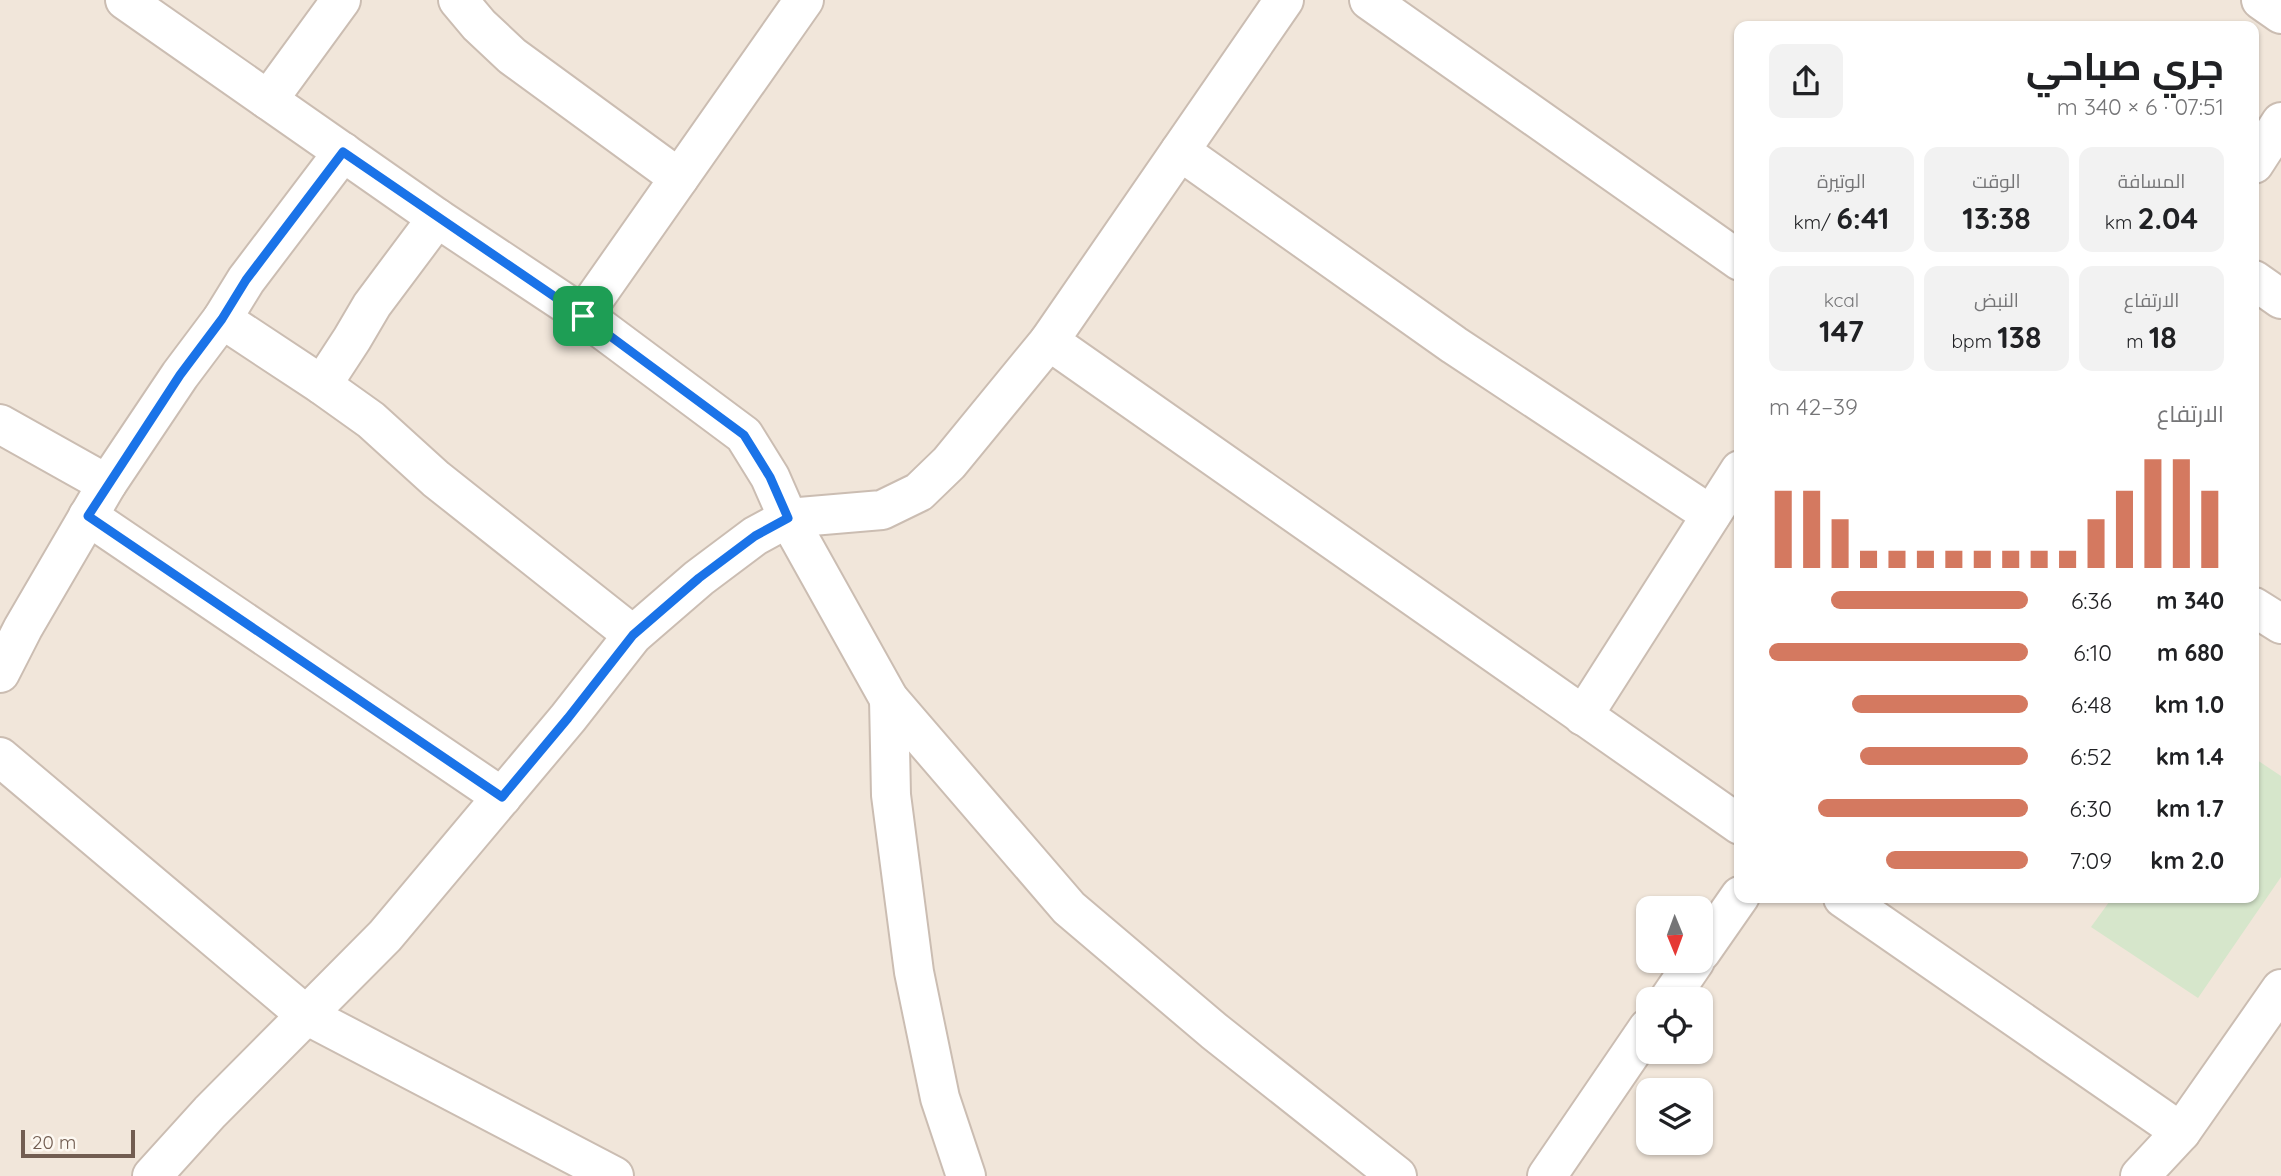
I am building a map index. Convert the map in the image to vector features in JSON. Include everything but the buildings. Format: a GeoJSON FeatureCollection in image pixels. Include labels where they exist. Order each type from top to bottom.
{"type":"FeatureCollection","features":[{"type":"Feature","properties":{"kind":"street"},"geometry":{"type":"LineString","coordinates":[[125,0],[437,218],[583,316],[744,435],[770,477],[788,518],[889,699],[1069,908],[1214,1031],[1397,1176]]}},
{"type":"Feature","properties":{"kind":"street"},"geometry":{"type":"LineString","coordinates":[[268,100],[341,0]]}},
{"type":"Feature","properties":{"kind":"street"},"geometry":{"type":"LineString","coordinates":[[459,0],[479,25],[512,56],[679,178]]}},
{"type":"Feature","properties":{"kind":"street"},"geometry":{"type":"LineString","coordinates":[[583,316],[804,0]]}},
{"type":"Feature","properties":{"kind":"street"},"geometry":{"type":"LineString","coordinates":[[152,1176],[210,1112],[385,936],[568,718],[633,635],[699,578],[744,544],[788,518],[882,510],[919,492],[950,463],[1049,341],[1284,0]]}},
{"type":"Feature","properties":{"kind":"street"},"geometry":{"type":"LineString","coordinates":[[1369,0],[1734,257]]}},
{"type":"Feature","properties":{"kind":"street"},"geometry":{"type":"LineString","coordinates":[[2261,0],[2281,13]]}},
{"type":"Feature","properties":{"kind":"street"},"geometry":{"type":"LineString","coordinates":[[2259,156],[2281,122]]}},
{"type":"Feature","properties":{"kind":"street"},"geometry":{"type":"LineString","coordinates":[[1180,151],[1454,345],[1711,516]]}},
{"type":"Feature","properties":{"kind":"street"},"geometry":{"type":"LineString","coordinates":[[3,658],[97,500],[180,375],[222,319],[246,280],[343,152]]}},
{"type":"Feature","properties":{"kind":"street"},"geometry":{"type":"LineString","coordinates":[[322,385],[372,305],[437,218]]}},
{"type":"Feature","properties":{"kind":"street"},"geometry":{"type":"LineString","coordinates":[[2259,284],[2281,299]]}},
{"type":"Feature","properties":{"kind":"street"},"geometry":{"type":"LineString","coordinates":[[222,319],[371,420],[436,479],[633,635]]}},
{"type":"Feature","properties":{"kind":"street"},"geometry":{"type":"LineString","coordinates":[[1049,341],[1734,821]]}},
{"type":"Feature","properties":{"kind":"street"},"geometry":{"type":"LineString","coordinates":[[0,424],[97,500],[502,797]]}},
{"type":"Feature","properties":{"kind":"street"},"geometry":{"type":"LineString","coordinates":[[1583,716],[1734,480]]}},
{"type":"Feature","properties":{"kind":"street"},"geometry":{"type":"LineString","coordinates":[[2259,610],[2281,624]]}},
{"type":"Feature","properties":{"kind":"street"},"geometry":{"type":"LineString","coordinates":[[889,699],[891,795],[914,972],[940,1098],[966,1176]]}},
{"type":"Feature","properties":{"kind":"street"},"geometry":{"type":"LineString","coordinates":[[0,757],[306,1016],[614,1176]]}},
{"type":"Feature","properties":{"kind":"street"},"geometry":{"type":"LineString","coordinates":[[1713,935],[1735,903]]}},
{"type":"Feature","properties":{"kind":"street"},"geometry":{"type":"LineString","coordinates":[[1850,903],[2181,1132]]}},
{"type":"Feature","properties":{"kind":"street"},"geometry":{"type":"LineString","coordinates":[[2140,1176],[2181,1132],[2281,989]]}},
{"type":"Feature","properties":{"kind":"street"},"geometry":{"type":"LineString","coordinates":[[1547,1176],[1636,1046]]}},
{"type":"Feature","properties":{"kind":"shaded area"},"geometry":{"type":"Polygon","coordinates":[[[0,0],[2281,0],[2281,1176],[0,1176],[0,0]]]}},
{"type":"Feature","properties":{"kind":"green space"},"geometry":{"type":"Polygon","coordinates":[[[2259,761],[2281,776],[2281,877],[2198,998],[2091,927],[2108,903],[2259,903],[2259,761]]]}},
{"type":"Feature","properties":{"kind":"route"},"geometry":{"type":"LineString","coordinates":[[343,152],[583,316],[744,435],[770,477],[788,518],[755,536],[699,578],[633,635],[502,797],[88,516],[246,280],[343,152]]}}]}
